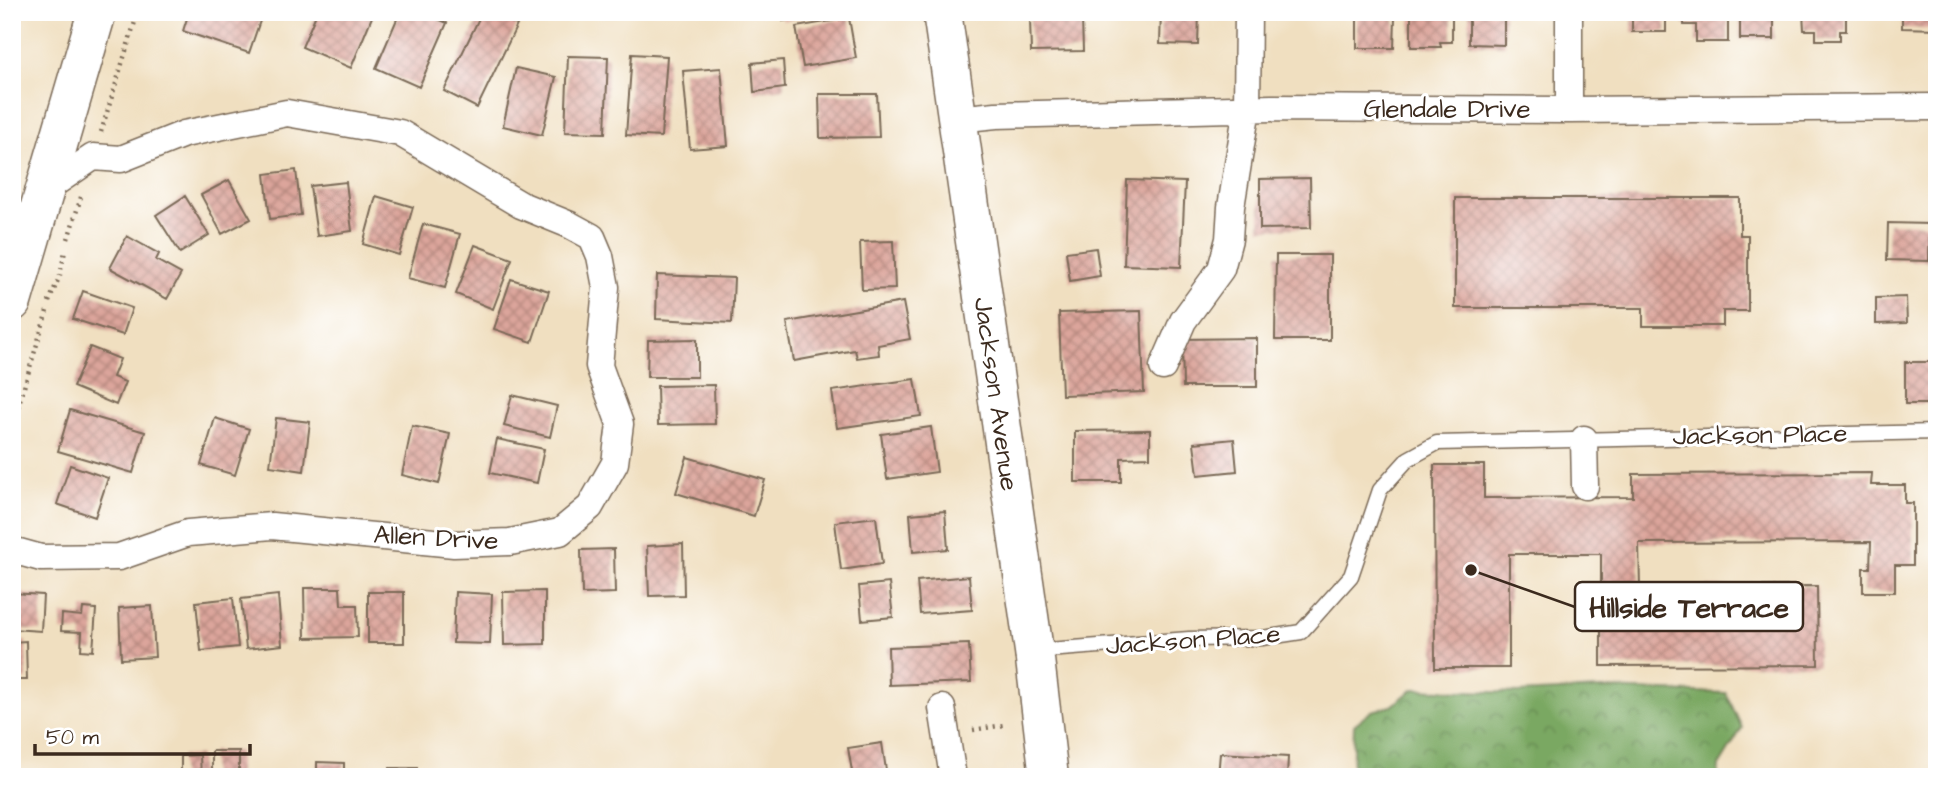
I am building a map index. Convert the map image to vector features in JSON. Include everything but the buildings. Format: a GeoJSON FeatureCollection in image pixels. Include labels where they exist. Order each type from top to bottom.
{"type":"FeatureCollection","features":[{"type":"Feature","properties":{"kind":"main road"},"geometry":{"type":"LineString","coordinates":[[12,302],[97,12]]}},
{"type":"Feature","properties":{"kind":"main road","name":"Jackson Avenue"},"geometry":{"type":"LineString","coordinates":[[942,12],[1034,651],[1049,777]]}},
{"type":"Feature","properties":{"kind":"street"},"geometry":{"type":"LineString","coordinates":[[1163,367],[1183,321],[1221,269],[1229,239],[1231,207],[1247,108],[1248,12]]}},
{"type":"Feature","properties":{"kind":"street"},"geometry":{"type":"LineString","coordinates":[[1569,12],[1569,110]]}},
{"type":"Feature","properties":{"kind":"street","name":"Glendale Drive"},"geometry":{"type":"LineString","coordinates":[[957,119],[996,115],[1247,108],[1569,110],[1937,107]]}},
{"type":"Feature","properties":{"kind":"street","name":"Allen Drive"},"geometry":{"type":"LineString","coordinates":[[12,550],[41,558],[119,557],[188,533],[272,526],[454,544],[510,542],[560,532],[590,507],[615,463],[620,424],[599,366],[606,288],[600,256],[592,237],[521,205],[400,134],[287,113],[184,134],[121,159],[93,157],[46,188]]}},
{"type":"Feature","properties":{"kind":"street"},"geometry":{"type":"LineString","coordinates":[[1584,439],[1585,486]]}},
{"type":"Feature","properties":{"kind":"street"},"geometry":{"type":"LineString","coordinates":[[942,708],[953,777]]}},
{"type":"Feature","properties":{"kind":"lane","name":"Jackson Place"},"geometry":{"type":"LineString","coordinates":[[1034,651],[1189,639],[1262,638],[1301,632],[1351,576],[1380,490],[1408,459],[1437,443],[1937,432]]}},
{"type":"Feature","properties":{"kind":"path"},"geometry":{"type":"LineString","coordinates":[[99,136],[138,12]]}},
{"type":"Feature","properties":{"kind":"path"},"geometry":{"type":"LineString","coordinates":[[966,731],[1004,725]]}},
{"type":"Feature","properties":{"kind":"green space"},"geometry":{"type":"Polygon","coordinates":[[[1413,689],[1516,693],[1602,689],[1726,693],[1742,728],[1719,766],[1718,777],[1352,777],[1354,725],[1372,711],[1392,706],[1413,689]]]}},
{"type":"Feature","properties":{"kind":"place","name":"Hillside Terrace"},"geometry":{"type":"Point","coordinates":[1471,570]}}]}
